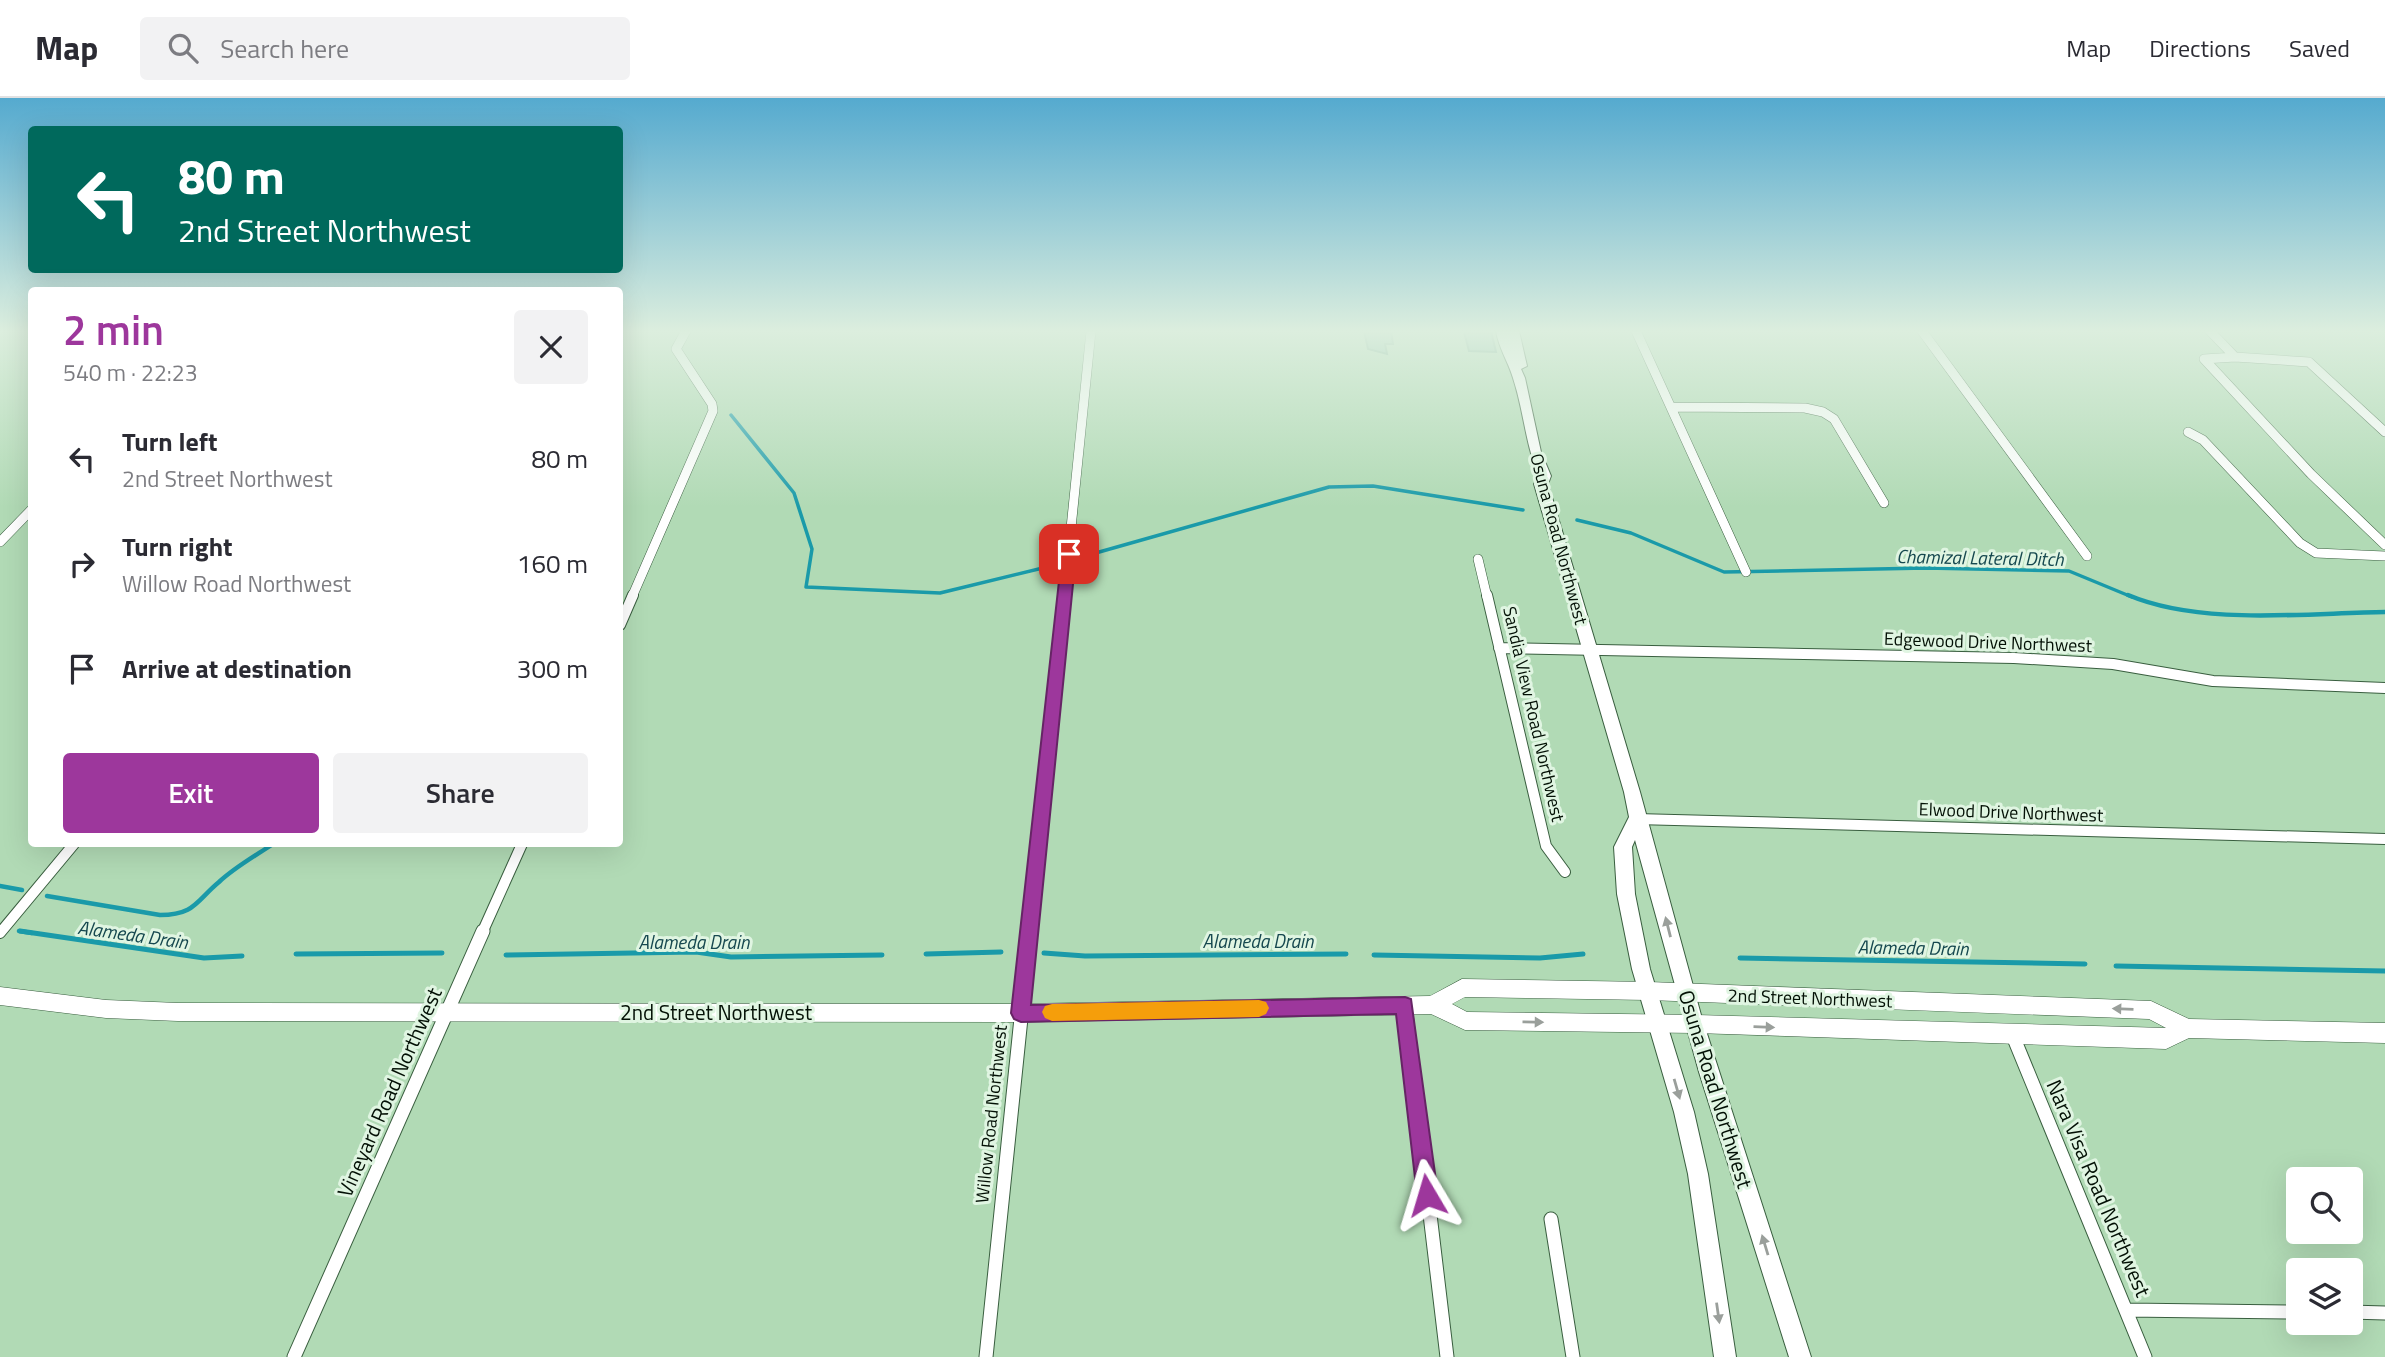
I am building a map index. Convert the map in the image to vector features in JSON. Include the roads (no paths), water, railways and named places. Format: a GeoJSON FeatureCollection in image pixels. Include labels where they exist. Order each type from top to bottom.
{"type":"FeatureCollection","features":[{"type":"Feature","properties":{"kind":"main road","name":"Osuna Road Northwest"},"geometry":{"type":"LineString","coordinates":[[1521,390],[1535,452],[1530,461],[1533,474],[1541,484],[1632,792],[1636,819],[1649,850],[1686,993],[1800,1357]]}},
{"type":"Feature","properties":{"kind":"main road","name":"Osuna Road Northwest"},"geometry":{"type":"LineString","coordinates":[[1636,819],[1623,847],[1625,882],[1641,970],[1658,1023],[1698,1174],[1725,1357]]}},
{"type":"Feature","properties":{"kind":"main road","name":"2nd Street Northwest"},"geometry":{"type":"LineString","coordinates":[[0,996],[146,1011],[1021,1013],[1433,1004],[1462,988],[1649,991],[2151,1010],[2187,1028],[2385,1034]]}},
{"type":"Feature","properties":{"kind":"main road","name":"2nd Street Northwest"},"geometry":{"type":"LineString","coordinates":[[1433,1004],[1465,1021],[1658,1023],[2166,1039],[2187,1028]]}},
{"type":"Feature","properties":{"kind":"street"},"geometry":{"type":"LineString","coordinates":[[623,618],[713,411],[712,404],[701,390]]}},
{"type":"Feature","properties":{"kind":"street","name":"Willow Road Northwest"},"geometry":{"type":"LineString","coordinates":[[986,1357],[1085,390]]}},
{"type":"Feature","properties":{"kind":"street"},"geometry":{"type":"LineString","coordinates":[[1665,390],[1746,572]]}},
{"type":"Feature","properties":{"kind":"street"},"geometry":{"type":"LineString","coordinates":[[1965,390],[2087,556]]}},
{"type":"Feature","properties":{"kind":"street"},"geometry":{"type":"LineString","coordinates":[[2233,390],[2303,465],[2385,545]]}},
{"type":"Feature","properties":{"kind":"street"},"geometry":{"type":"LineString","coordinates":[[2339,390],[2385,432]]}},
{"type":"Feature","properties":{"kind":"street"},"geometry":{"type":"LineString","coordinates":[[1673,407],[1805,408],[1823,412],[1835,419],[1884,503]]}},
{"type":"Feature","properties":{"kind":"street"},"geometry":{"type":"LineString","coordinates":[[2188,432],[2203,440],[2300,543],[2316,553],[2385,556]]}},
{"type":"Feature","properties":{"kind":"street"},"geometry":{"type":"LineString","coordinates":[[0,542],[28,513]]}},
{"type":"Feature","properties":{"kind":"street","name":"Sandia View Road Northwest"},"geometry":{"type":"LineString","coordinates":[[1478,559],[1546,846],[1565,872]]}},
{"type":"Feature","properties":{"kind":"street","name":"Edgewood Drive Northwest"},"geometry":{"type":"LineString","coordinates":[[1499,648],[2026,659],[2113,664],[2213,681],[2385,688]]}},
{"type":"Feature","properties":{"kind":"street","name":"Elwood Drive Northwest"},"geometry":{"type":"LineString","coordinates":[[1636,819],[2385,839]]}},
{"type":"Feature","properties":{"kind":"street"},"geometry":{"type":"LineString","coordinates":[[0,933],[72,847]]}},
{"type":"Feature","properties":{"kind":"street","name":"Vineyard Road Northwest"},"geometry":{"type":"LineString","coordinates":[[294,1357],[522,847]]}},
{"type":"Feature","properties":{"kind":"street"},"geometry":{"type":"LineString","coordinates":[[1405,1005],[1447,1357]]}},
{"type":"Feature","properties":{"kind":"street","name":"Nara Visa Road Northwest"},"geometry":{"type":"LineString","coordinates":[[2013,1036],[2145,1357]]}},
{"type":"Feature","properties":{"kind":"street"},"geometry":{"type":"LineString","coordinates":[[1551,1219],[1573,1357]]}},
{"type":"Feature","properties":{"kind":"street"},"geometry":{"type":"LineString","coordinates":[[2127,1310],[2286,1312]]}},
{"type":"Feature","properties":{"kind":"street"},"geometry":{"type":"LineString","coordinates":[[2363,1312],[2385,1312]]}},
{"type":"Feature","properties":{"kind":"waterway"},"geometry":{"type":"LineString","coordinates":[[731,415],[794,493],[812,549],[806,587],[940,593],[1055,565]]}},
{"type":"Feature","properties":{"kind":"waterway"},"geometry":{"type":"LineString","coordinates":[[1078,558],[1329,487],[1373,486],[1523,510]]}},
{"type":"Feature","properties":{"kind":"waterway","name":"Chamizal Lateral Ditch"},"geometry":{"type":"LineString","coordinates":[[1577,520],[1631,533],[1724,572],[1926,568],[2069,571],[2132,597]]}},
{"type":"Feature","properties":{"kind":"waterway","name":"Chamizal Lateral Ditch"},"geometry":{"type":"LineString","coordinates":[[2128,595],[2157,605],[2220,614],[2254,616],[2385,612]]}},
{"type":"Feature","properties":{"kind":"waterway"},"geometry":{"type":"LineString","coordinates":[[47,896],[160,915],[181,913],[194,906],[232,871],[268,847]]}},
{"type":"Feature","properties":{"kind":"waterway"},"geometry":{"type":"LineString","coordinates":[[0,886],[22,890]]}},
{"type":"Feature","properties":{"kind":"waterway","name":"Alameda Drain"},"geometry":{"type":"LineString","coordinates":[[19,931],[32,933]]}},
{"type":"Feature","properties":{"kind":"waterway","name":"Alameda Drain"},"geometry":{"type":"LineString","coordinates":[[20,931],[204,958],[242,956]]}},
{"type":"Feature","properties":{"kind":"waterway","name":"Alameda Drain"},"geometry":{"type":"LineString","coordinates":[[506,955],[696,952],[731,957],[882,955]]}},
{"type":"Feature","properties":{"kind":"waterway","name":"Alameda Drain"},"geometry":{"type":"LineString","coordinates":[[926,954],[1001,952]]}},
{"type":"Feature","properties":{"kind":"waterway","name":"Alameda Drain"},"geometry":{"type":"LineString","coordinates":[[296,954],[442,953]]}},
{"type":"Feature","properties":{"kind":"waterway","name":"Alameda Drain"},"geometry":{"type":"LineString","coordinates":[[1044,953],[1085,956],[1346,954]]}},
{"type":"Feature","properties":{"kind":"waterway","name":"Alameda Drain"},"geometry":{"type":"LineString","coordinates":[[1374,955],[1540,958],[1583,954]]}},
{"type":"Feature","properties":{"kind":"waterway","name":"Alameda Drain"},"geometry":{"type":"LineString","coordinates":[[1740,958],[2085,964]]}},
{"type":"Feature","properties":{"kind":"waterway","name":"Alameda Drain"},"geometry":{"type":"LineString","coordinates":[[2116,966],[2385,971]]}}]}
